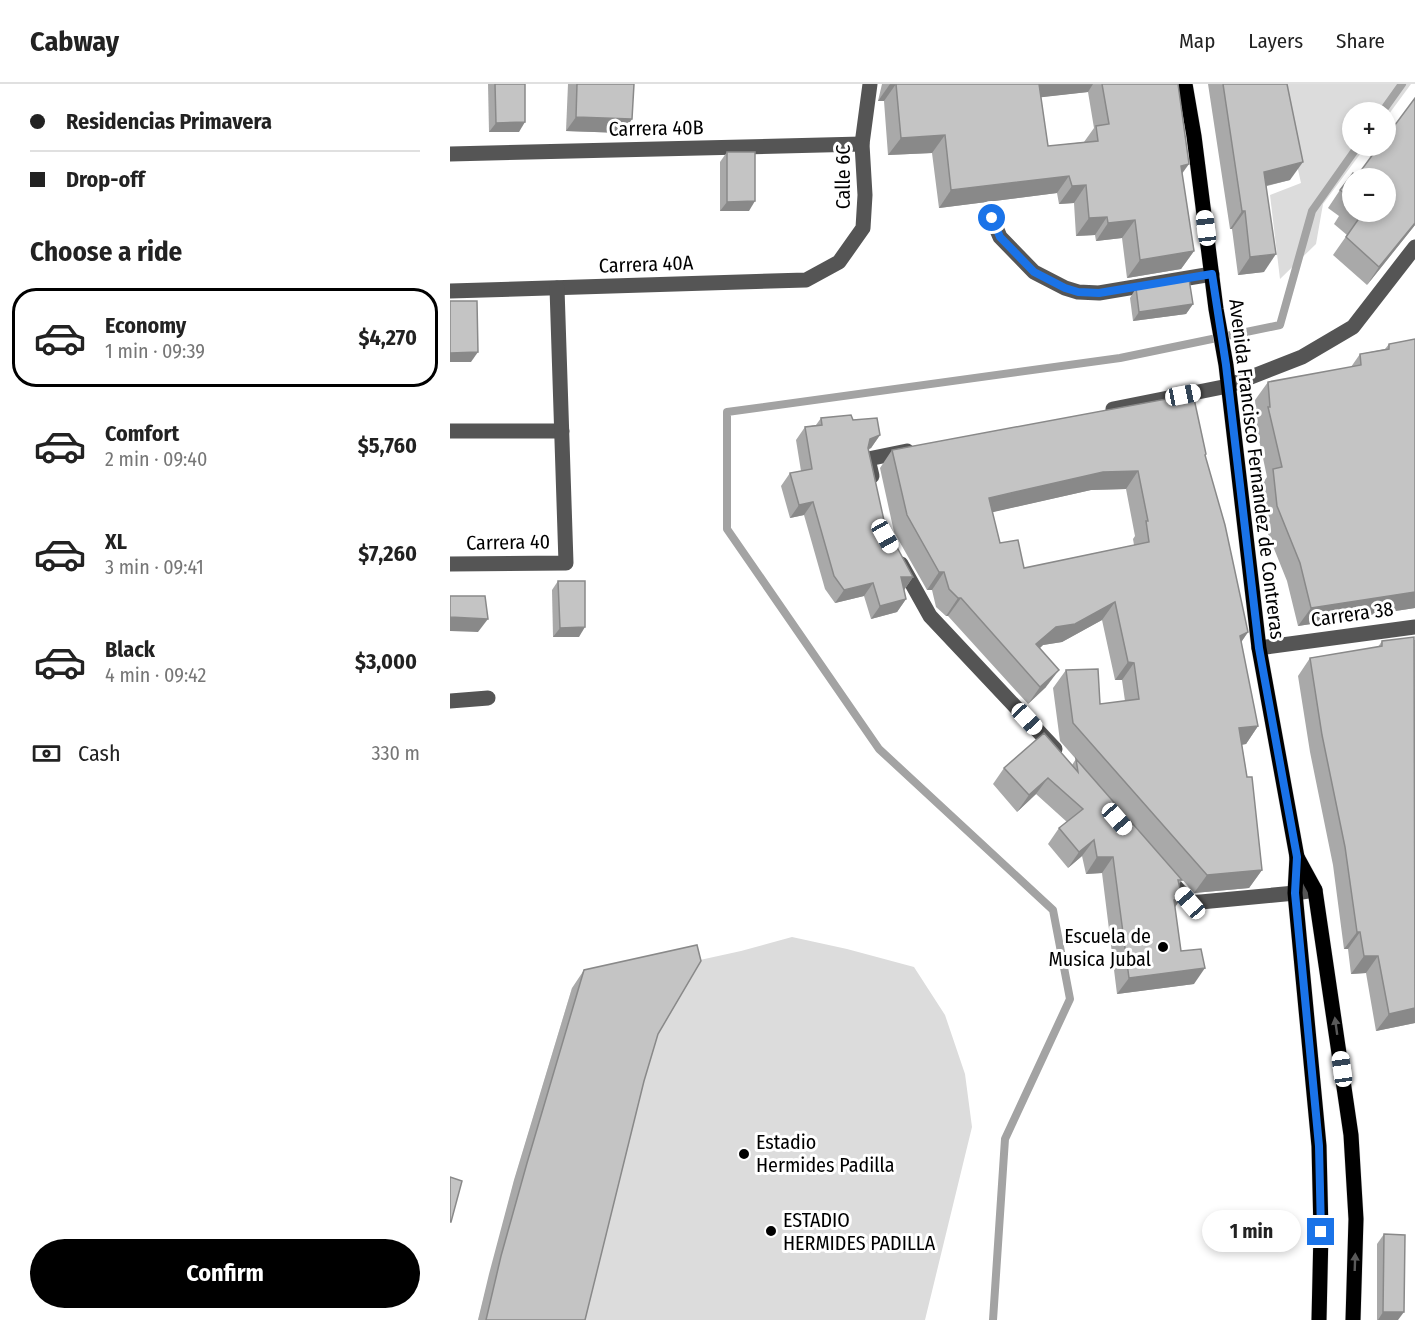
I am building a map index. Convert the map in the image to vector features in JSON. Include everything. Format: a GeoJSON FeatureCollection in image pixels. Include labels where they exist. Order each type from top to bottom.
{"type":"FeatureCollection","features":[{"type":"Feature","properties":{"kind":"main road","name":"Avenida Francisco Fernandez de Contreras"},"geometry":{"type":"LineString","coordinates":[[1185,84],[1194,136],[1216,309],[1226,365],[1259,648],[1297,857],[1295,893],[1319,1146],[1321,1232],[1319,1320]]}},
{"type":"Feature","properties":{"kind":"main road","name":"Avenida Francisco Fernandez de Contreras"},"geometry":{"type":"LineString","coordinates":[[1297,857],[1315,890],[1351,1135],[1356,1219],[1353,1320]]}},
{"type":"Feature","properties":{"kind":"street","name":"Calle 6C"},"geometry":{"type":"LineString","coordinates":[[839,262],[863,228],[866,195],[862,144],[870,84]]}},
{"type":"Feature","properties":{"kind":"street","name":"Carrera 40B"},"geometry":{"type":"LineString","coordinates":[[450,154],[862,144]]}},
{"type":"Feature","properties":{"kind":"street"},"geometry":{"type":"LineString","coordinates":[[992,218],[1000,237],[1034,272],[1078,292],[1099,293],[1212,274]]}},
{"type":"Feature","properties":{"kind":"street"},"geometry":{"type":"LineString","coordinates":[[1100,412],[1228,386],[1302,357],[1353,327],[1415,247]]}},
{"type":"Feature","properties":{"kind":"street","name":"Carrera 40A"},"geometry":{"type":"LineString","coordinates":[[450,291],[806,280],[839,262]]}},
{"type":"Feature","properties":{"kind":"street"},"geometry":{"type":"LineString","coordinates":[[450,431],[562,431],[557,288]]}},
{"type":"Feature","properties":{"kind":"street","name":"Carrera 40"},"geometry":{"type":"LineString","coordinates":[[450,564],[566,562],[562,431]]}},
{"type":"Feature","properties":{"kind":"street"},"geometry":{"type":"LineString","coordinates":[[876,492],[868,459],[926,447]]}},
{"type":"Feature","properties":{"kind":"street"},"geometry":{"type":"LineString","coordinates":[[891,546],[930,616],[1066,762]]}},
{"type":"Feature","properties":{"kind":"street","name":"Carrera 38"},"geometry":{"type":"LineString","coordinates":[[1259,648],[1415,627]]}},
{"type":"Feature","properties":{"kind":"street"},"geometry":{"type":"LineString","coordinates":[[450,701],[488,698]]}},
{"type":"Feature","properties":{"kind":"street"},"geometry":{"type":"LineString","coordinates":[[1159,868],[1190,903],[1315,890]]}},
{"type":"Feature","properties":{"kind":"shaded area"},"geometry":{"type":"Polygon","coordinates":[[[1279,84],[1411,84],[1396,104],[1396,102],[1342,102],[1342,156],[1359,156],[1350,168],[1342,168],[1342,178],[1323,204],[1316,244],[1280,279],[1270,195],[1301,183],[1279,84]]]}},
{"type":"Feature","properties":{"kind":"shaded area","name":"Estadio Hermides Padilla"},"geometry":{"type":"Polygon","coordinates":[[[792,937],[914,967],[945,1015],[965,1074],[972,1127],[925,1320],[478,1320],[514,1181],[572,988],[741,951],[792,937]]]}},
{"type":"Feature","properties":{"kind":"building"},"geometry":{"type":"Polygon","coordinates":[[[495,84],[525,84],[525,122],[496,123],[495,84]]]}},
{"type":"Feature","properties":{"kind":"building"},"geometry":{"type":"Polygon","coordinates":[[[577,84],[634,84],[632,119],[576,117],[577,84]]]}},
{"type":"Feature","properties":{"kind":"building"},"geometry":{"type":"Polygon","coordinates":[[[896,84],[1039,84],[1048,146],[1098,141],[1096,126],[1109,124],[1102,84],[1178,84],[1189,164],[1181,166],[1194,251],[1140,260],[1135,220],[1108,223],[1107,217],[1089,218],[1086,185],[1072,186],[1069,176],[951,190],[945,135],[901,138],[896,84]]]}},
{"type":"Feature","properties":{"kind":"building"},"geometry":{"type":"Polygon","coordinates":[[[1223,84],[1287,84],[1303,162],[1264,172],[1276,254],[1250,257],[1245,211],[1242,211],[1223,84]]]}},
{"type":"Feature","properties":{"kind":"building"},"geometry":{"type":"Polygon","coordinates":[[[1415,98],[1415,223],[1379,267],[1346,237],[1356,222],[1396,222],[1396,168],[1363,168],[1372,156],[1396,156],[1396,124],[1415,98]]]}},
{"type":"Feature","properties":{"kind":"building"},"geometry":{"type":"Polygon","coordinates":[[[727,152],[755,152],[755,201],[727,202],[727,152]]]}},
{"type":"Feature","properties":{"kind":"building"},"geometry":{"type":"Polygon","coordinates":[[[1189,279],[1193,304],[1139,312],[1136,288],[1189,279]]]}},
{"type":"Feature","properties":{"kind":"building"},"geometry":{"type":"Polygon","coordinates":[[[450,301],[477,301],[478,352],[450,353],[450,301]]]}},
{"type":"Feature","properties":{"kind":"building"},"geometry":{"type":"Polygon","coordinates":[[[1415,339],[1415,592],[1311,608],[1300,563],[1277,506],[1273,469],[1282,467],[1268,407],[1270,407],[1268,382],[1361,365],[1360,354],[1389,349],[1389,344],[1415,339]]]}},
{"type":"Feature","properties":{"kind":"building"},"geometry":{"type":"Polygon","coordinates":[[[1193,394],[1205,455],[1225,525],[1248,632],[1240,636],[1258,726],[1239,728],[1247,777],[1252,777],[1262,870],[1207,875],[1073,723],[1066,670],[1098,669],[1100,704],[1139,699],[1134,663],[1128,662],[1115,602],[1075,624],[1056,627],[1036,644],[1059,670],[1040,687],[961,598],[949,589],[944,572],[939,572],[907,515],[892,450],[1193,394]],[[1138,471],[1103,472],[989,498],[1000,543],[1018,540],[1024,568],[1149,542],[1146,521],[1148,521],[1138,471]]]}},
{"type":"Feature","properties":{"kind":"building"},"geometry":{"type":"Polygon","coordinates":[[[851,415],[853,420],[877,418],[880,435],[870,439],[868,448],[885,525],[913,577],[901,577],[906,599],[880,606],[873,583],[844,590],[834,576],[813,502],[799,505],[790,473],[812,469],[805,427],[822,425],[821,418],[851,415]]]}},
{"type":"Feature","properties":{"kind":"building"},"geometry":{"type":"Polygon","coordinates":[[[558,581],[585,581],[585,627],[560,628],[558,581]]]}},
{"type":"Feature","properties":{"kind":"building"},"geometry":{"type":"Polygon","coordinates":[[[450,596],[485,596],[488,619],[450,617],[450,596]]]}},
{"type":"Feature","properties":{"kind":"building"},"geometry":{"type":"Polygon","coordinates":[[[1414,637],[1415,1008],[1389,1014],[1378,956],[1364,956],[1360,932],[1357,932],[1345,847],[1322,735],[1310,658],[1382,646],[1382,641],[1414,637]]]}},
{"type":"Feature","properties":{"kind":"building"},"geometry":{"type":"Polygon","coordinates":[[[1044,733],[1078,772],[1076,759],[1182,880],[1178,880],[1182,897],[1174,900],[1181,951],[1201,949],[1205,968],[1129,978],[1113,857],[1097,857],[1094,840],[1079,852],[1059,828],[1083,809],[1048,778],[1029,795],[1004,768],[1044,733]]]}},
{"type":"Feature","properties":{"kind":"building"},"geometry":{"type":"Polygon","coordinates":[[[697,945],[701,961],[658,1034],[644,1081],[585,1320],[486,1320],[527,1163],[584,970],[697,945]]]}},
{"type":"Feature","properties":{"kind":"building"},"geometry":{"type":"Polygon","coordinates":[[[450,1177],[462,1181],[451,1222],[450,1222],[450,1177]]]}},
{"type":"Feature","properties":{"kind":"building"},"geometry":{"type":"Polygon","coordinates":[[[1384,1234],[1405,1235],[1404,1312],[1383,1312],[1384,1234]]]}},
{"type":"Feature","properties":{"kind":"waterway"},"geometry":{"type":"LineString","coordinates":[[1389,102],[1402,84]]}},
{"type":"Feature","properties":{"kind":"waterway"},"geometry":{"type":"LineString","coordinates":[[993,1320],[1005,1139],[1070,999],[1053,910],[879,749],[727,529],[727,412],[1120,358],[1280,325],[1312,211],[1351,156]]}},
{"type":"Feature","properties":{"kind":"place","name":"Escuela de Musica Jubal"},"geometry":{"type":"Point","coordinates":[1163,947]}},
{"type":"Feature","properties":{"kind":"place","name":"Estadio Hermides Padilla"},"geometry":{"type":"Point","coordinates":[744,1154]}},
{"type":"Feature","properties":{"kind":"place","name":"ESTADIO HERMIDES PADILLA"},"geometry":{"type":"Point","coordinates":[771,1231]}},
{"type":"Feature","properties":{"kind":"route"},"geometry":{"type":"LineString","coordinates":[[992,218],[1000,237],[1034,272],[1078,292],[1099,293],[1212,274],[1226,365],[1259,648],[1297,857],[1295,893],[1319,1146],[1321,1232]]}}]}
